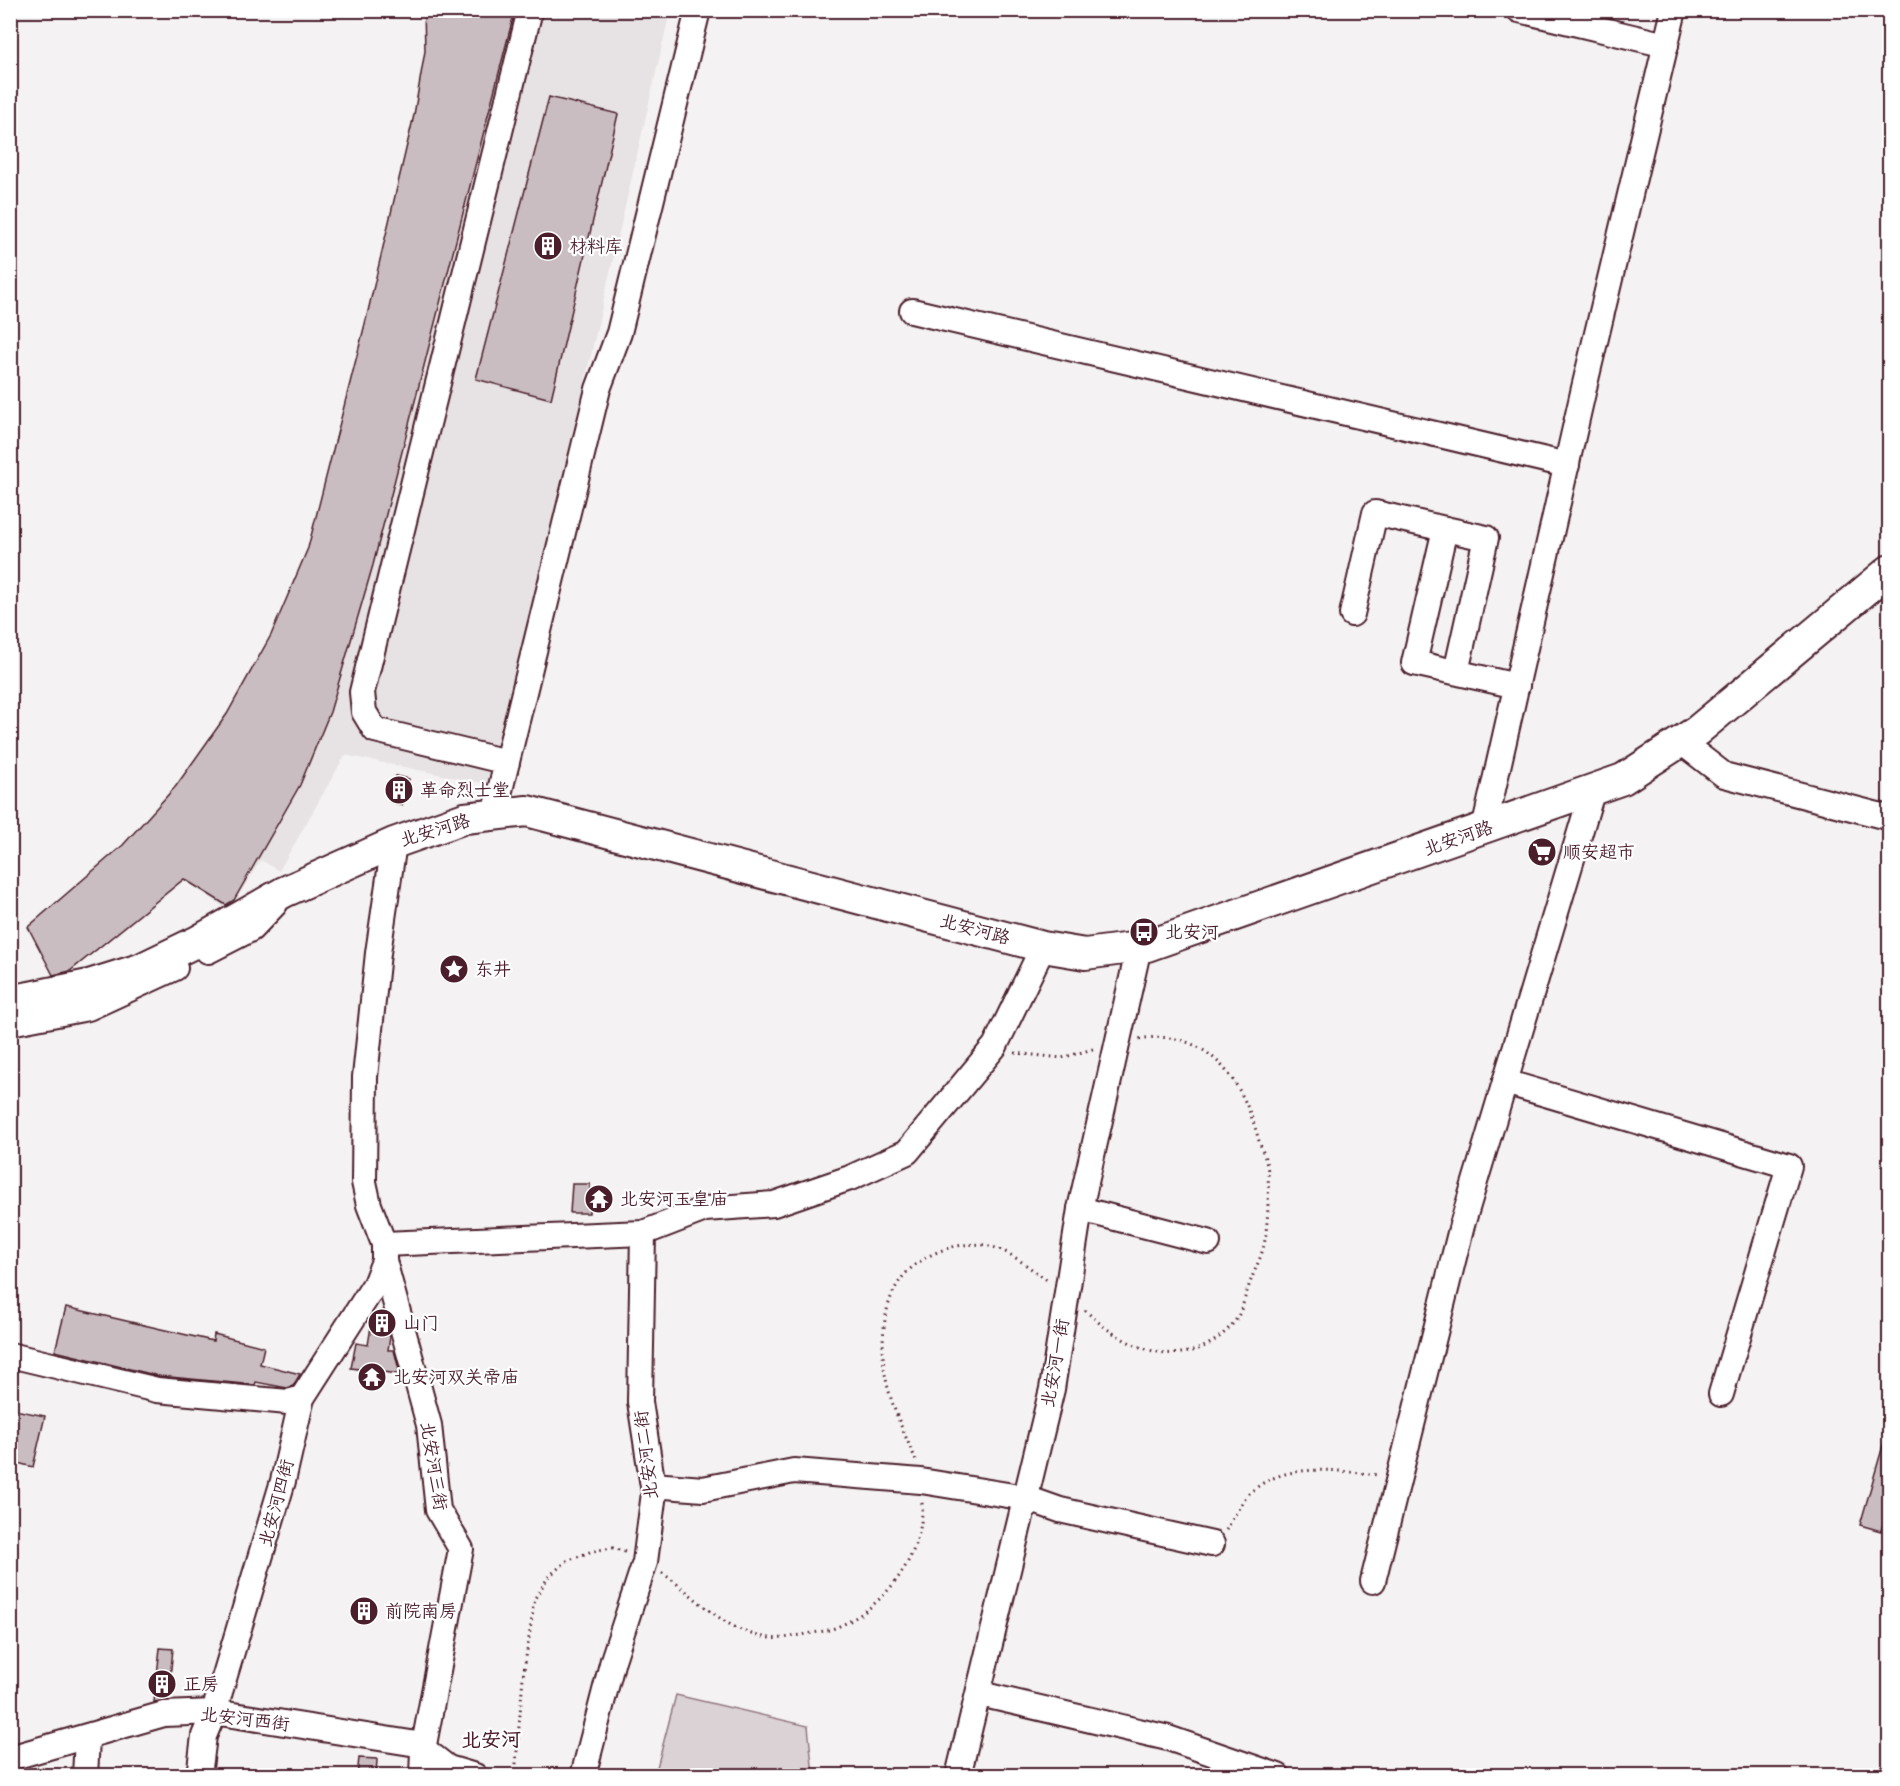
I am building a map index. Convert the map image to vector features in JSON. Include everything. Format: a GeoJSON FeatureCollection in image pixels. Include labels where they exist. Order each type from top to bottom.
{"type":"FeatureCollection","features":[{"type":"Feature","properties":{"kind":"main road","name":"北安河路"},"geometry":{"type":"LineString","coordinates":[[10,1001],[89,985],[140,969],[198,941],[284,892],[394,843],[465,818],[527,811],[1043,947],[1085,954],[1138,947],[1623,779],[1680,741],[1890,570]]}},
{"type":"Feature","properties":{"kind":"street"},"geometry":{"type":"LineString","coordinates":[[507,762],[375,730],[364,712],[362,692],[530,10]]}},
{"type":"Feature","properties":{"kind":"street"},"geometry":{"type":"LineString","coordinates":[[494,815],[598,389],[620,333],[698,10]]}},
{"type":"Feature","properties":{"kind":"street"},"geometry":{"type":"LineString","coordinates":[[1519,10],[1666,45]]}},
{"type":"Feature","properties":{"kind":"street"},"geometry":{"type":"LineString","coordinates":[[1484,829],[1674,10]]}},
{"type":"Feature","properties":{"kind":"street"},"geometry":{"type":"LineString","coordinates":[[912,312],[1567,465]]}},
{"type":"Feature","properties":{"kind":"street"},"geometry":{"type":"LineString","coordinates":[[1352,614],[1375,513],[1486,538],[1456,672]]}},
{"type":"Feature","properties":{"kind":"street"},"geometry":{"type":"LineString","coordinates":[[1445,529],[1414,663],[1516,686]]}},
{"type":"Feature","properties":{"kind":"street"},"geometry":{"type":"LineString","coordinates":[[1680,741],[1724,775],[1890,818]]}},
{"type":"Feature","properties":{"kind":"street"},"geometry":{"type":"LineString","coordinates":[[1373,1581],[1462,1225],[1593,789]]}},
{"type":"Feature","properties":{"kind":"street","name":"北安河三街"},"geometry":{"type":"LineString","coordinates":[[394,843],[378,953],[365,1077],[364,1182],[429,1425],[438,1510],[460,1549],[423,1750],[422,1776]]}},
{"type":"Feature","properties":{"kind":"street"},"geometry":{"type":"LineString","coordinates":[[10,1023],[88,1008],[135,988],[251,929],[284,892]]}},
{"type":"Feature","properties":{"kind":"street"},"geometry":{"type":"LineString","coordinates":[[384,1253],[643,1233],[705,1209],[774,1204],[850,1178],[907,1152],[995,1047],[1043,947]]}},
{"type":"Feature","properties":{"kind":"street","name":"北安河一街"},"geometry":{"type":"LineString","coordinates":[[958,1776],[980,1694],[1052,1389],[1080,1209],[1138,947]]}},
{"type":"Feature","properties":{"kind":"street"},"geometry":{"type":"LineString","coordinates":[[1505,1082],[1789,1166],[1721,1394]]}},
{"type":"Feature","properties":{"kind":"street"},"geometry":{"type":"LineString","coordinates":[[1080,1209],[1208,1242]]}},
{"type":"Feature","properties":{"kind":"street","name":"北安河二街"},"geometry":{"type":"LineString","coordinates":[[583,1776],[613,1660],[645,1562],[653,1485],[640,1402],[643,1233]]}},
{"type":"Feature","properties":{"kind":"street","name":"北安河四街"},"geometry":{"type":"LineString","coordinates":[[199,1776],[204,1736],[214,1712],[284,1481],[302,1398],[375,1284],[384,1253]]}},
{"type":"Feature","properties":{"kind":"street"},"geometry":{"type":"LineString","coordinates":[[10,1356],[157,1390],[288,1402],[302,1398]]}},
{"type":"Feature","properties":{"kind":"street"},"geometry":{"type":"LineString","coordinates":[[653,1485],[703,1489],[794,1471],[921,1481],[1026,1498],[1060,1510],[1212,1544]]}},
{"type":"Feature","properties":{"kind":"street"},"geometry":{"type":"LineString","coordinates":[[980,1694],[1168,1738],[1278,1776]]}},
{"type":"Feature","properties":{"kind":"street","name":"北安河西街"},"geometry":{"type":"LineString","coordinates":[[10,1758],[87,1738],[164,1714],[214,1712],[417,1744],[447,1768],[475,1776]]}},
{"type":"Feature","properties":{"kind":"street"},"geometry":{"type":"LineString","coordinates":[[85,1776],[87,1738]]}},
{"type":"Feature","properties":{"kind":"path"},"geometry":{"type":"LineString","coordinates":[[515,1776],[523,1677],[535,1598],[549,1576],[567,1561],[592,1551],[613,1548],[645,1562],[679,1584],[702,1608],[744,1630],[771,1639],[829,1630],[860,1614],[892,1587],[912,1554],[921,1522],[921,1481],[920,1468],[891,1404],[882,1349],[885,1318],[897,1285],[919,1263],[942,1250],[970,1243],[994,1247],[1067,1293],[1103,1329],[1135,1347],[1166,1354],[1192,1352],[1215,1340],[1236,1320],[1264,1244],[1268,1171],[1254,1121],[1240,1091],[1220,1062],[1195,1044],[1160,1035],[1117,1042],[1062,1058],[1027,1056],[995,1047]]}},
{"type":"Feature","properties":{"kind":"path"},"geometry":{"type":"LineString","coordinates":[[1212,1544],[1221,1538],[1251,1491],[1283,1474],[1329,1470],[1399,1477]]}},
{"type":"Feature","properties":{"kind":"shaded area"},"geometry":{"type":"Polygon","coordinates":[[[424,11],[670,11],[492,785],[345,755],[279,871],[261,860],[229,911],[184,879],[57,982],[28,927],[123,845],[175,786],[227,714],[271,635],[308,548],[365,324],[414,115],[425,51],[424,11]]]}},
{"type":"Feature","properties":{"kind":"shaded area"},"geometry":{"type":"Polygon","coordinates":[[[676,1695],[808,1726],[813,1775],[655,1775],[676,1695]]]}},
{"type":"Feature","properties":{"kind":"building"},"geometry":{"type":"Polygon","coordinates":[[[424,10],[515,10],[373,565],[330,712],[300,785],[234,900],[226,905],[184,879],[70,971],[53,975],[28,927],[123,845],[176,786],[227,714],[271,635],[308,548],[365,324],[414,115],[425,51],[424,10]]]}},
{"type":"Feature","properties":{"kind":"building","name":"材料库"},"geometry":{"type":"Polygon","coordinates":[[[549,97],[618,114],[551,399],[476,379],[549,97]]]}},
{"type":"Feature","properties":{"kind":"building","name":"革命烈士堂"},"geometry":{"type":"Polygon","coordinates":[[[396,776],[409,779],[402,805],[389,801],[396,776]]]}},
{"type":"Feature","properties":{"kind":"building"},"geometry":{"type":"Polygon","coordinates":[[[572,1184],[590,1184],[589,1213],[570,1213],[572,1184]]]}},
{"type":"Feature","properties":{"kind":"building"},"geometry":{"type":"Polygon","coordinates":[[[66,1307],[213,1341],[214,1334],[264,1347],[260,1364],[300,1374],[293,1386],[287,1388],[256,1382],[255,1385],[159,1376],[55,1351],[66,1307]]]}},
{"type":"Feature","properties":{"kind":"building"},"geometry":{"type":"Polygon","coordinates":[[[373,1314],[384,1315],[390,1337],[388,1350],[394,1350],[400,1374],[351,1368],[356,1343],[368,1345],[373,1314]]]}},
{"type":"Feature","properties":{"kind":"building"},"geometry":{"type":"Polygon","coordinates":[[[10,1409],[45,1416],[33,1467],[10,1461],[10,1409]]]}},
{"type":"Feature","properties":{"kind":"building"},"geometry":{"type":"Polygon","coordinates":[[[1886,1435],[1890,1435],[1890,1499],[1881,1531],[1860,1525],[1886,1435]]]}},
{"type":"Feature","properties":{"kind":"building"},"geometry":{"type":"Polygon","coordinates":[[[160,1648],[173,1649],[169,1688],[167,1700],[154,1702],[160,1648]]]}},
{"type":"Feature","properties":{"kind":"building"},"geometry":{"type":"Polygon","coordinates":[[[359,1758],[377,1759],[376,1776],[357,1776],[359,1758]]]}},
{"type":"Feature","properties":{"kind":"place","name":"材料库"},"geometry":{"type":"Point","coordinates":[548,246]}},
{"type":"Feature","properties":{"kind":"place","name":"革命烈士堂"},"geometry":{"type":"Point","coordinates":[399,790]}},
{"type":"Feature","properties":{"kind":"place","name":"顺安超市"},"geometry":{"type":"Point","coordinates":[1542,852]}},
{"type":"Feature","properties":{"kind":"place","name":"北安河"},"geometry":{"type":"Point","coordinates":[1144,932]}},
{"type":"Feature","properties":{"kind":"place","name":"东井"},"geometry":{"type":"Point","coordinates":[454,969]}},
{"type":"Feature","properties":{"kind":"place","name":"北安河玉皇庙"},"geometry":{"type":"Point","coordinates":[599,1199]}},
{"type":"Feature","properties":{"kind":"place","name":"山门"},"geometry":{"type":"Point","coordinates":[382,1323]}},
{"type":"Feature","properties":{"kind":"place","name":"北安河双关帝庙"},"geometry":{"type":"Point","coordinates":[372,1377]}},
{"type":"Feature","properties":{"kind":"place","name":"前院南房"},"geometry":{"type":"Point","coordinates":[364,1611]}},
{"type":"Feature","properties":{"kind":"place","name":"正房"},"geometry":{"type":"Point","coordinates":[162,1684]}},
{"type":"Feature","properties":{"kind":"district","name":"北安河"},"geometry":{"type":"Point","coordinates":[491,1739]}}]}
